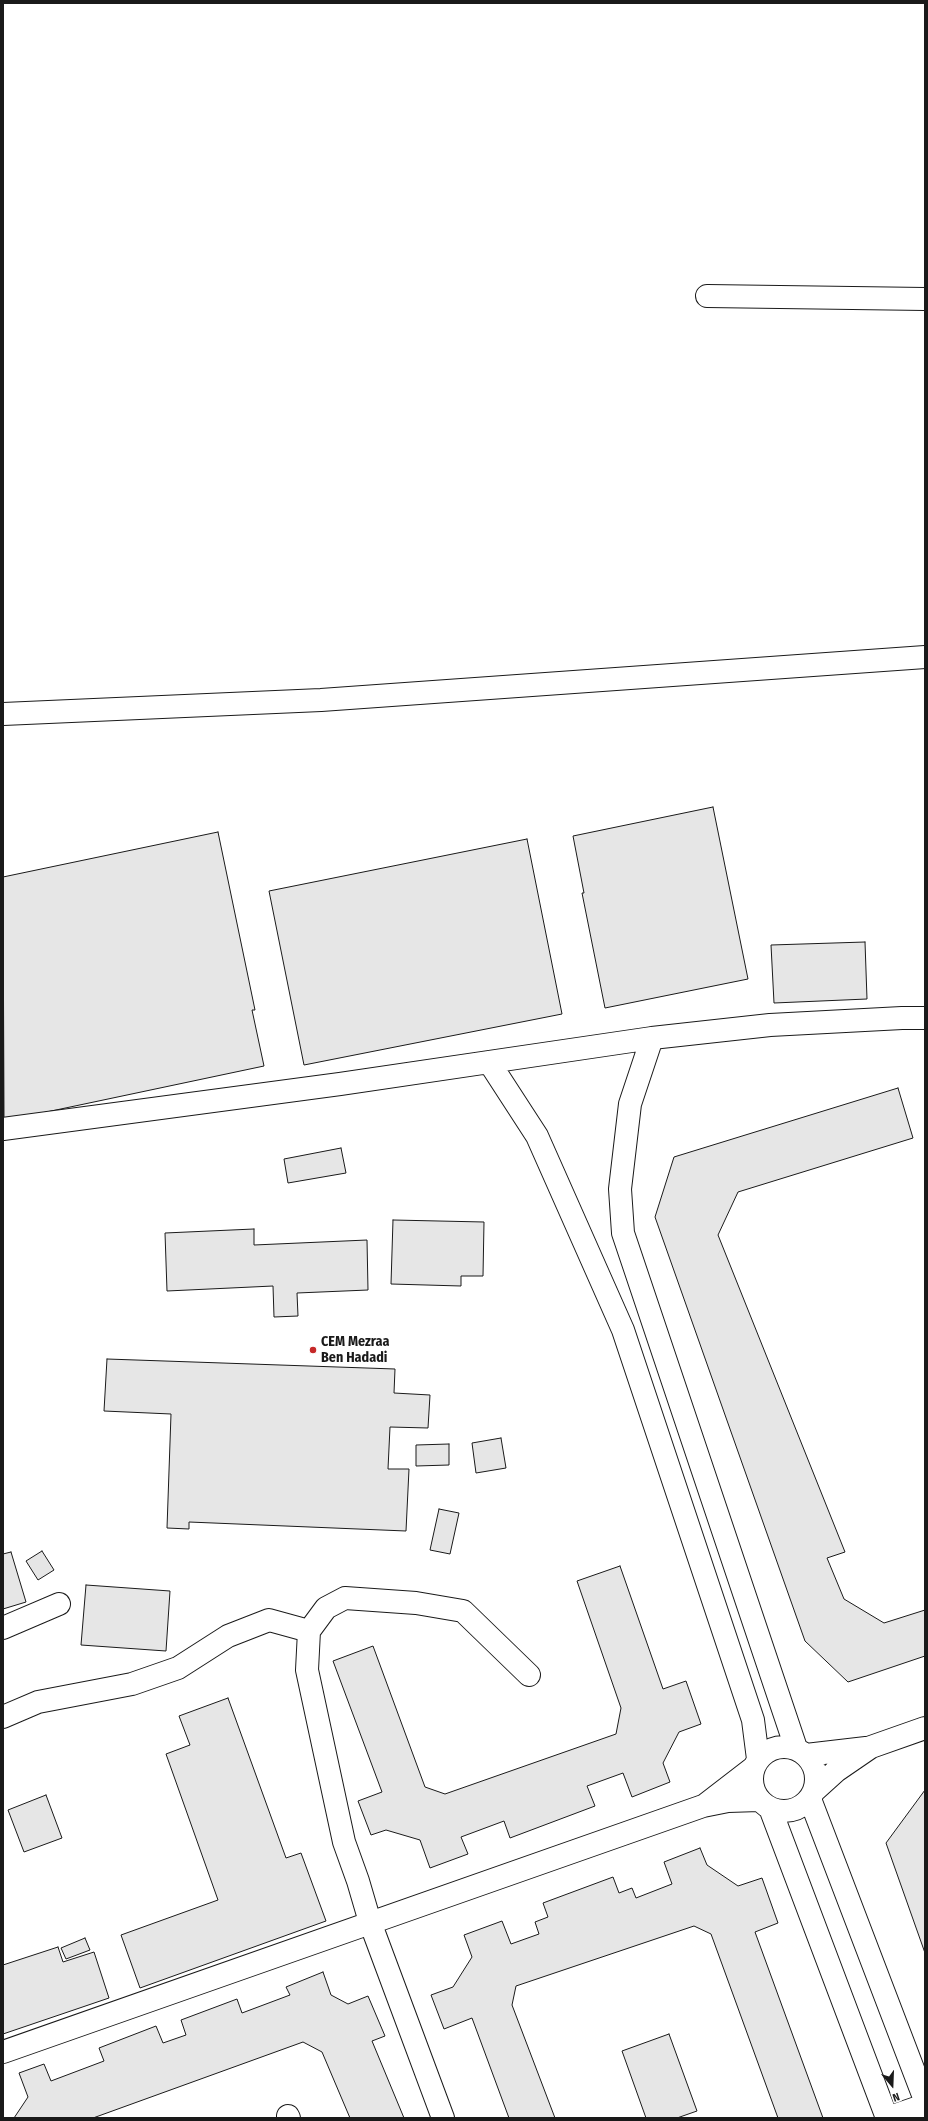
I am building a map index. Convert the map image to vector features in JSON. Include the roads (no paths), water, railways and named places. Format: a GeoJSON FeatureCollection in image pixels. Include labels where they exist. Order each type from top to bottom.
{"type":"FeatureCollection","features":[{"type":"Feature","properties":{"kind":"street"},"geometry":{"type":"LineString","coordinates":[[707,296],[925,299]]}},
{"type":"Feature","properties":{"kind":"street"},"geometry":{"type":"LineString","coordinates":[[3,707],[13,713],[321,700],[925,657]]}},
{"type":"Feature","properties":{"kind":"street"},"geometry":{"type":"LineString","coordinates":[[3,1129],[332,1085],[652,1038],[770,1024],[925,1018]]}},
{"type":"Feature","properties":{"kind":"street"},"geometry":{"type":"LineString","coordinates":[[652,1038],[630,1104],[620,1189],[623,1233],[801,1751],[812,1762],[816,1771],[813,1795],[925,2100]]}},
{"type":"Feature","properties":{"kind":"street"},"geometry":{"type":"LineString","coordinates":[[489,1062],[537,1136],[623,1330],[753,1720],[756,1764],[752,1785],[765,1804],[887,2118],[925,2104]]}},
{"type":"Feature","properties":{"kind":"street"},"geometry":{"type":"LineString","coordinates":[[443,2118],[370,1922],[358,1881],[344,1842],[307,1670],[309,1631],[326,1608],[345,1598],[416,1602],[463,1611],[529,1675]]}},
{"type":"Feature","properties":{"kind":"street"},"geometry":{"type":"LineString","coordinates":[[3,1628],[59,1604]]}},
{"type":"Feature","properties":{"kind":"street"},"geometry":{"type":"LineString","coordinates":[[3,1717],[38,1702],[132,1684],[178,1668],[228,1636],[269,1620],[309,1631]]}},
{"type":"Feature","properties":{"kind":"street"},"geometry":{"type":"LineString","coordinates":[[3,2052],[703,1806],[728,1801],[765,1804],[781,1811],[792,1811],[813,1795],[836,1771],[871,1748],[925,1728]]}},
{"type":"Feature","properties":{"kind":"street"},"geometry":{"type":"LineString","coordinates":[[703,1806],[756,1764],[771,1749],[787,1746],[801,1751],[871,1748]]}},
{"type":"Feature","properties":{"kind":"place","name":"CEM Mezraa Ben Hadadi"},"geometry":{"type":"Point","coordinates":[313,1350]}}]}
